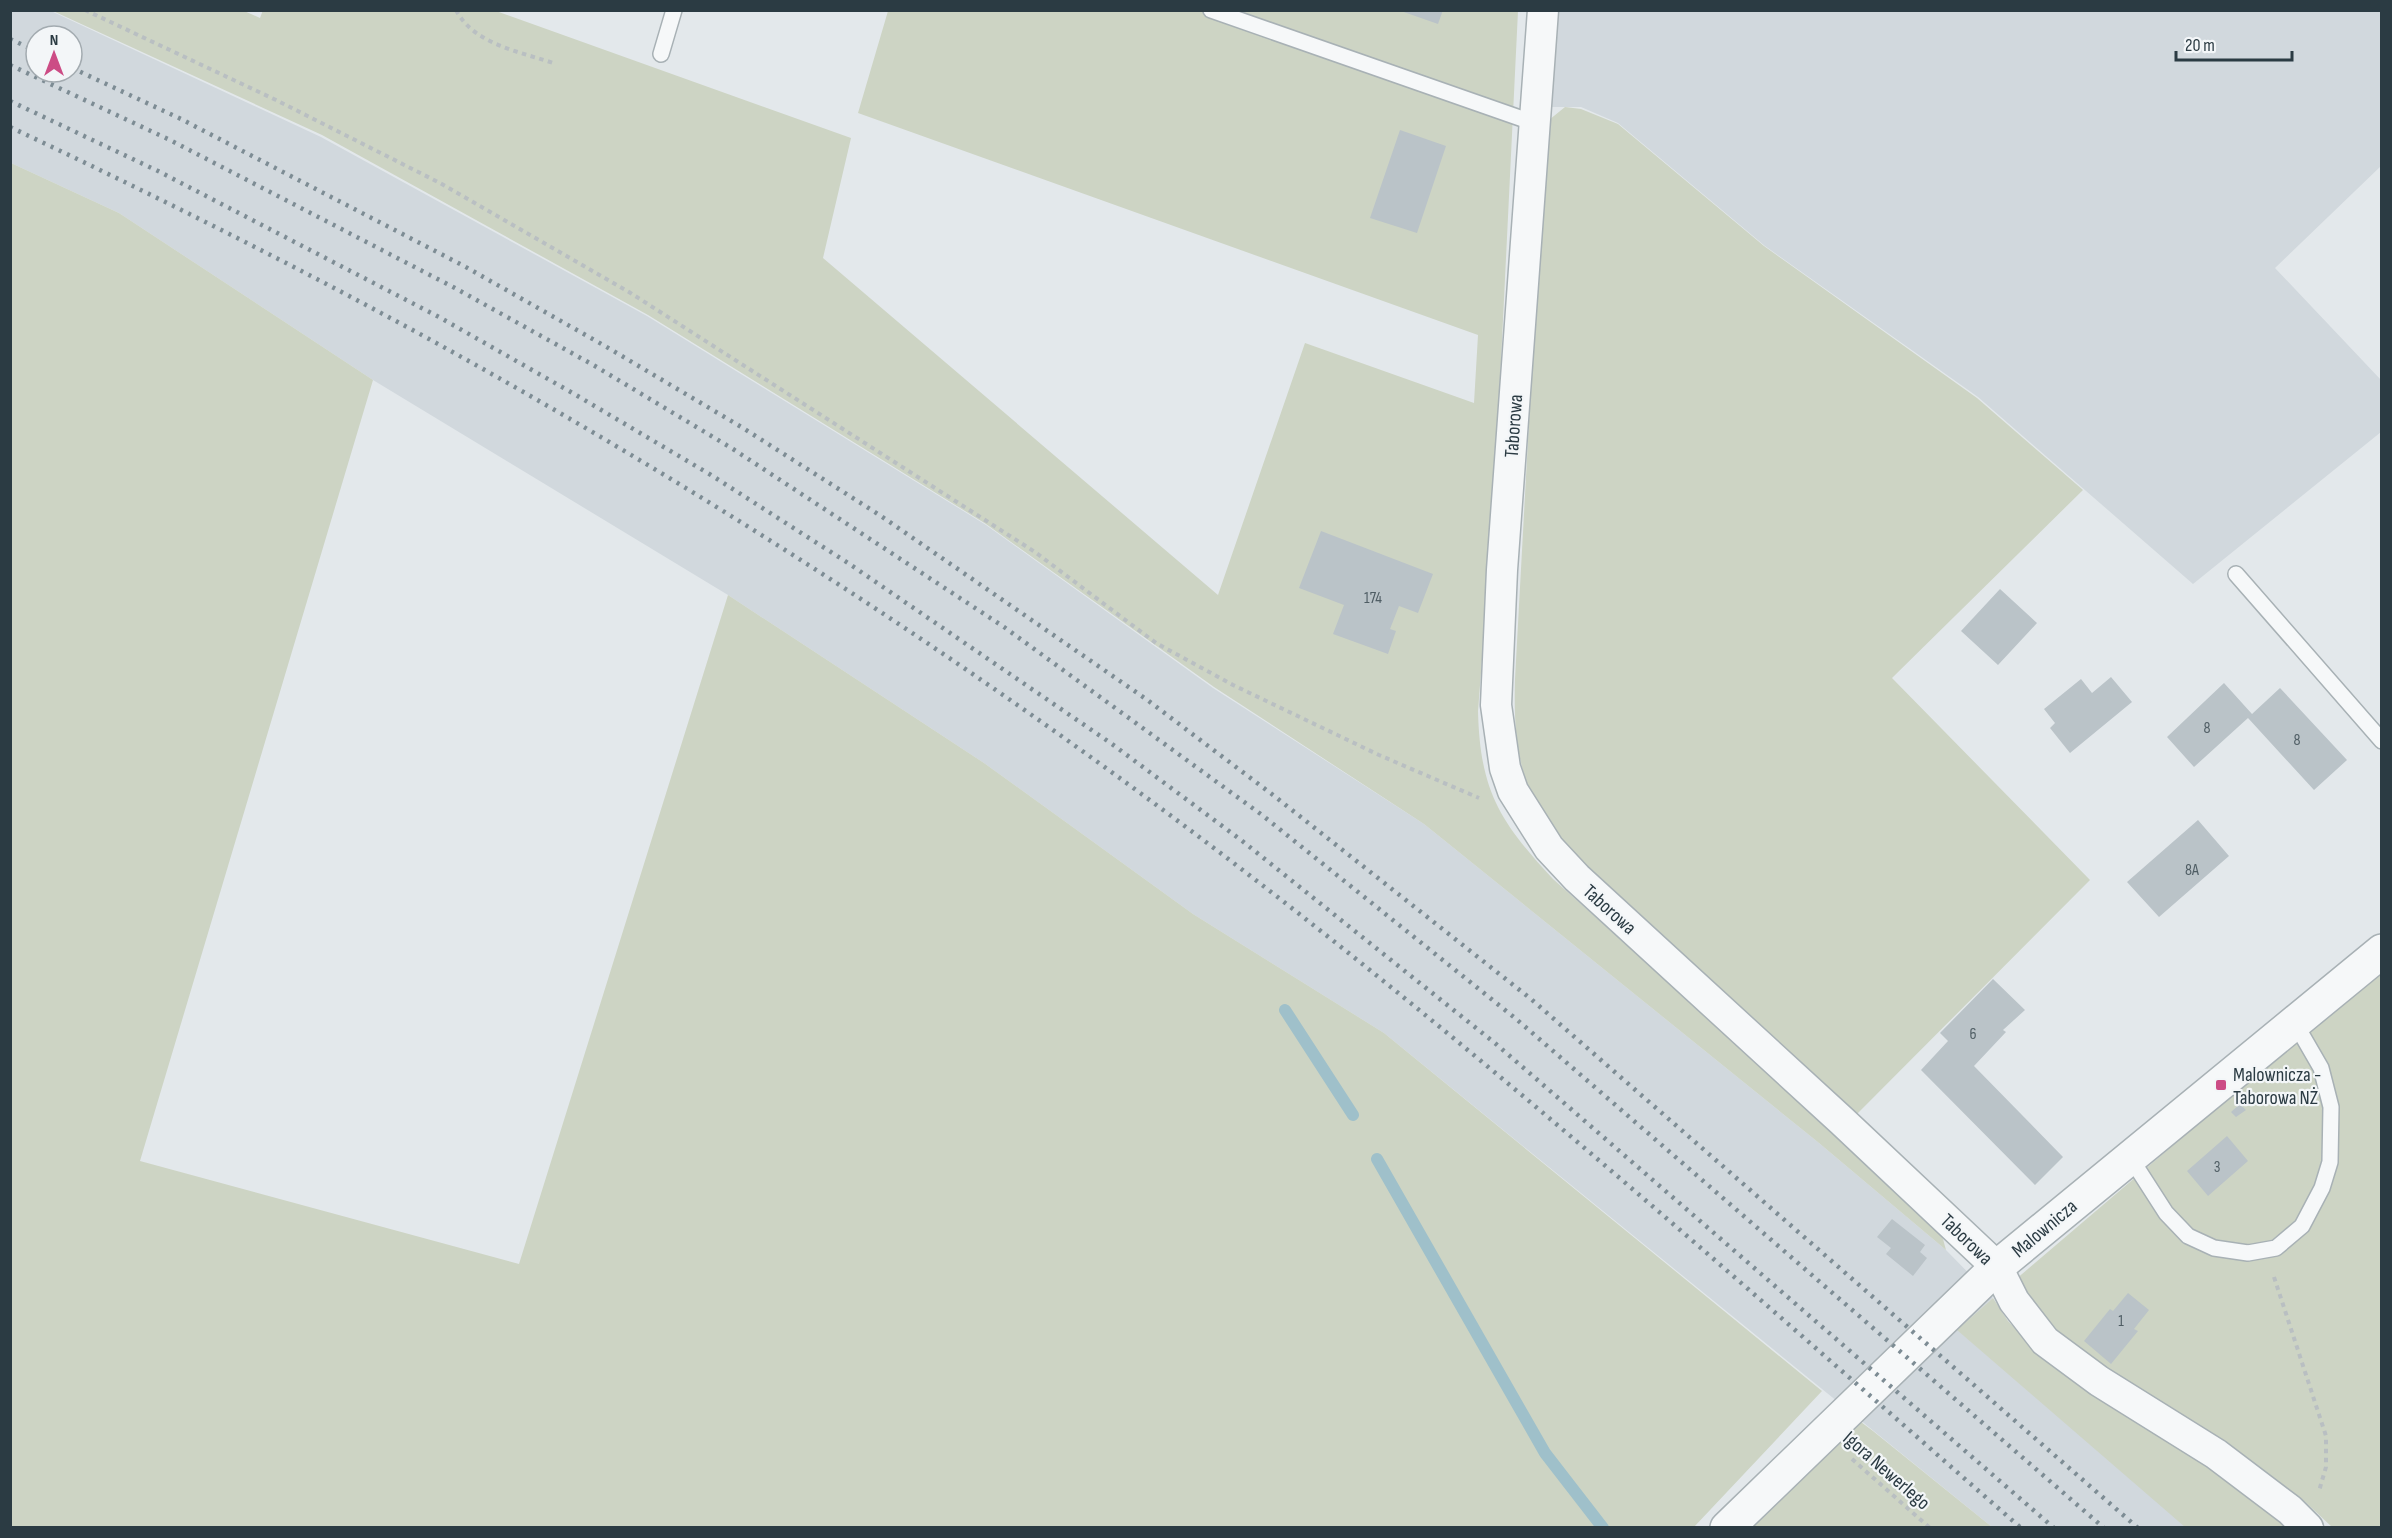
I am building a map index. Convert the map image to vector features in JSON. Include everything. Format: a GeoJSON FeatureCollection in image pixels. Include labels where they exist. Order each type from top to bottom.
{"type":"FeatureCollection","features":[{"type":"Feature","properties":{"kind":"street","name":"Taborowa"},"geometry":{"type":"LineString","coordinates":[[1544,10],[1502,570],[1496,705],[1504,768],[1513,791],[1549,848],[1577,879],[1842,1121],[1997,1267],[2014,1301],[2045,1341],[2099,1381],[2216,1455],[2306,1525]]}},
{"type":"Feature","properties":{"kind":"street","name":"Malownicza"},"geometry":{"type":"LineString","coordinates":[[1727,1527],[1997,1267],[2382,951]]}},
{"type":"Feature","properties":{"kind":"lane"},"geometry":{"type":"LineString","coordinates":[[661,54],[674,10]]}},
{"type":"Feature","properties":{"kind":"lane"},"geometry":{"type":"LineString","coordinates":[[1211,10],[1537,124]]}},
{"type":"Feature","properties":{"kind":"lane"},"geometry":{"type":"LineString","coordinates":[[2236,574],[2382,741]]}},
{"type":"Feature","properties":{"kind":"lane"},"geometry":{"type":"LineString","coordinates":[[2130,1157],[2166,1213],[2188,1236],[2214,1248],[2248,1253],[2276,1248],[2302,1226],[2322,1188],[2330,1162],[2331,1107],[2321,1068],[2295,1023]]}},
{"type":"Feature","properties":{"kind":"path"},"geometry":{"type":"LineString","coordinates":[[85,10],[276,100],[440,183],[629,292],[1035,552],[1156,644],[1233,685],[1380,755],[1529,819]]}},
{"type":"Feature","properties":{"kind":"path"},"geometry":{"type":"LineString","coordinates":[[456,10],[466,26],[484,38],[556,64]]}},
{"type":"Feature","properties":{"kind":"path"},"geometry":{"type":"LineString","coordinates":[[2267,1250],[2279,1294],[2291,1322],[2299,1355],[2326,1436],[2326,1467],[2306,1525]]}},
{"type":"Feature","properties":{"kind":"path","name":"Igora Newerlego"},"geometry":{"type":"LineString","coordinates":[[1824,1434],[1930,1527]]}},
{"type":"Feature","properties":{"kind":"shaded area"},"geometry":{"type":"Polygon","coordinates":[[[11,11],[51,11],[79,24],[24,24],[24,84],[84,84],[84,26],[321,137],[647,316],[986,525],[1213,688],[1424,824],[1819,1143],[1946,1250],[1993,1298],[1958,1330],[2187,1527],[1992,1527],[1384,1033],[1193,914],[984,763],[728,595],[373,380],[119,213],[11,163],[11,11]]]}},
{"type":"Feature","properties":{"kind":"shaded area"},"geometry":{"type":"Polygon","coordinates":[[[1545,11],[2381,11],[2381,166],[2275,268],[2381,380],[2381,432],[2193,584],[1978,397],[1765,246],[1618,123],[1581,107],[1537,107],[1545,11]]]}},
{"type":"Feature","properties":{"kind":"green space"},"geometry":{"type":"Polygon","coordinates":[[[242,10],[260,18],[263,10],[496,11],[851,138],[823,258],[1218,595],[1305,343],[1474,403],[1478,335],[858,113],[888,11],[1518,11],[1494,505],[1478,711],[1483,763],[1489,784],[1496,804],[1519,840],[1553,879],[1933,1223],[1943,1239],[1946,1250],[1819,1143],[1424,824],[1214,687],[986,524],[648,315],[322,135],[53,11],[242,10]]]}},
{"type":"Feature","properties":{"kind":"green space"},"geometry":{"type":"Polygon","coordinates":[[[1565,107],[1581,109],[1618,124],[1764,246],[1977,398],[2083,490],[1892,678],[2090,880],[1855,1116],[1596,880],[1542,814],[1525,778],[1516,736],[1515,679],[1545,128],[1549,120],[1565,107]]]}},
{"type":"Feature","properties":{"kind":"green space"},"geometry":{"type":"Polygon","coordinates":[[[11,163],[119,213],[373,380],[140,1161],[519,1264],[728,595],[984,763],[1193,914],[1384,1033],[1822,1391],[1694,1527],[11,1527],[11,163]]]}},
{"type":"Feature","properties":{"kind":"green space"},"geometry":{"type":"Polygon","coordinates":[[[2381,968],[2381,1527],[2332,1527],[2301,1498],[2153,1403],[2050,1326],[2015,1280],[2381,968]]]}},
{"type":"Feature","properties":{"kind":"green space"},"geometry":{"type":"Polygon","coordinates":[[[1993,1298],[2008,1321],[2027,1341],[2134,1420],[2230,1482],[2286,1527],[2185,1527],[1957,1330],[1993,1298]]]}},
{"type":"Feature","properties":{"kind":"green space"},"geometry":{"type":"Polygon","coordinates":[[[1861,1422],[1873,1431],[1992,1527],[1752,1528],[1861,1422]]]}},
{"type":"Feature","properties":{"kind":"building"},"geometry":{"type":"Polygon","coordinates":[[[1398,10],[1443,10],[1438,24],[1398,10]]]}},
{"type":"Feature","properties":{"kind":"building"},"geometry":{"type":"Polygon","coordinates":[[[1400,130],[1446,146],[1417,233],[1370,218],[1400,130]]]}},
{"type":"Feature","properties":{"kind":"building"},"geometry":{"type":"Polygon","coordinates":[[[1321,531],[1433,574],[1418,613],[1399,606],[1390,629],[1396,631],[1388,654],[1333,634],[1344,605],[1299,588],[1321,531]]]}},
{"type":"Feature","properties":{"kind":"building"},"geometry":{"type":"Polygon","coordinates":[[[2000,589],[2037,623],[1998,665],[1961,631],[2000,589]]]}},
{"type":"Feature","properties":{"kind":"building"},"geometry":{"type":"Polygon","coordinates":[[[2111,677],[2132,702],[2070,753],[2050,728],[2055,723],[2044,709],[2081,679],[2092,693],[2111,677]]]}},
{"type":"Feature","properties":{"kind":"building"},"geometry":{"type":"Polygon","coordinates":[[[2224,683],[2252,714],[2280,688],[2347,760],[2314,790],[2248,718],[2194,767],[2167,737],[2224,683]]]}},
{"type":"Feature","properties":{"kind":"building"},"geometry":{"type":"Polygon","coordinates":[[[2198,820],[2229,856],[2159,917],[2127,882],[2198,820]]]}},
{"type":"Feature","properties":{"kind":"building"},"geometry":{"type":"Polygon","coordinates":[[[1993,979],[2025,1010],[2003,1030],[2006,1032],[1974,1066],[2063,1157],[2035,1185],[1921,1070],[1948,1041],[1940,1033],[1993,979]]]}},
{"type":"Feature","properties":{"kind":"building"},"geometry":{"type":"Polygon","coordinates":[[[2240,1104],[2246,1110],[2236,1117],[2231,1112],[2240,1104]]]}},
{"type":"Feature","properties":{"kind":"building"},"geometry":{"type":"Polygon","coordinates":[[[2227,1136],[2248,1161],[2208,1196],[2187,1171],[2227,1136]]]}},
{"type":"Feature","properties":{"kind":"building"},"geometry":{"type":"Polygon","coordinates":[[[1892,1219],[1925,1245],[1920,1252],[1927,1258],[1913,1276],[1886,1254],[1891,1248],[1877,1237],[1892,1219]]]}},
{"type":"Feature","properties":{"kind":"building"},"geometry":{"type":"Polygon","coordinates":[[[2128,1293],[2149,1310],[2134,1329],[2138,1331],[2111,1364],[2084,1341],[2110,1309],[2113,1311],[2128,1293]]]}},
{"type":"Feature","properties":{"kind":"waterway"},"geometry":{"type":"LineString","coordinates":[[1285,1010],[1353,1115]]}},
{"type":"Feature","properties":{"kind":"waterway"},"geometry":{"type":"LineString","coordinates":[[1377,1159],[1545,1453],[1603,1528]]}},
{"type":"Feature","properties":{"kind":"railway"},"geometry":{"type":"LineString","coordinates":[[10,39],[24,45]]}},
{"type":"Feature","properties":{"kind":"railway"},"geometry":{"type":"LineString","coordinates":[[10,65],[170,140],[455,288],[595,366],[733,449],[1004,627],[1262,815],[1515,1018],[2104,1528]]}},
{"type":"Feature","properties":{"kind":"railway"},"geometry":{"type":"LineString","coordinates":[[84,74],[181,119],[464,266],[605,346],[743,428],[881,516],[1146,699],[1273,795],[1531,999],[2138,1528]]}},
{"type":"Feature","properties":{"kind":"railway"},"geometry":{"type":"LineString","coordinates":[[10,101],[158,171],[439,317],[576,395],[711,475],[848,563],[1112,744],[1241,840],[1496,1044],[2054,1528]]}},
{"type":"Feature","properties":{"kind":"railway"},"geometry":{"type":"LineString","coordinates":[[10,127],[274,257],[533,397],[636,458],[838,584],[1035,717],[1227,858],[1430,1019],[1728,1271],[2021,1528]]}},
{"type":"Feature","properties":{"kind":"place","name":"Malownicza - Taborowa NŻ"},"geometry":{"type":"Point","coordinates":[2221,1085]}}]}
